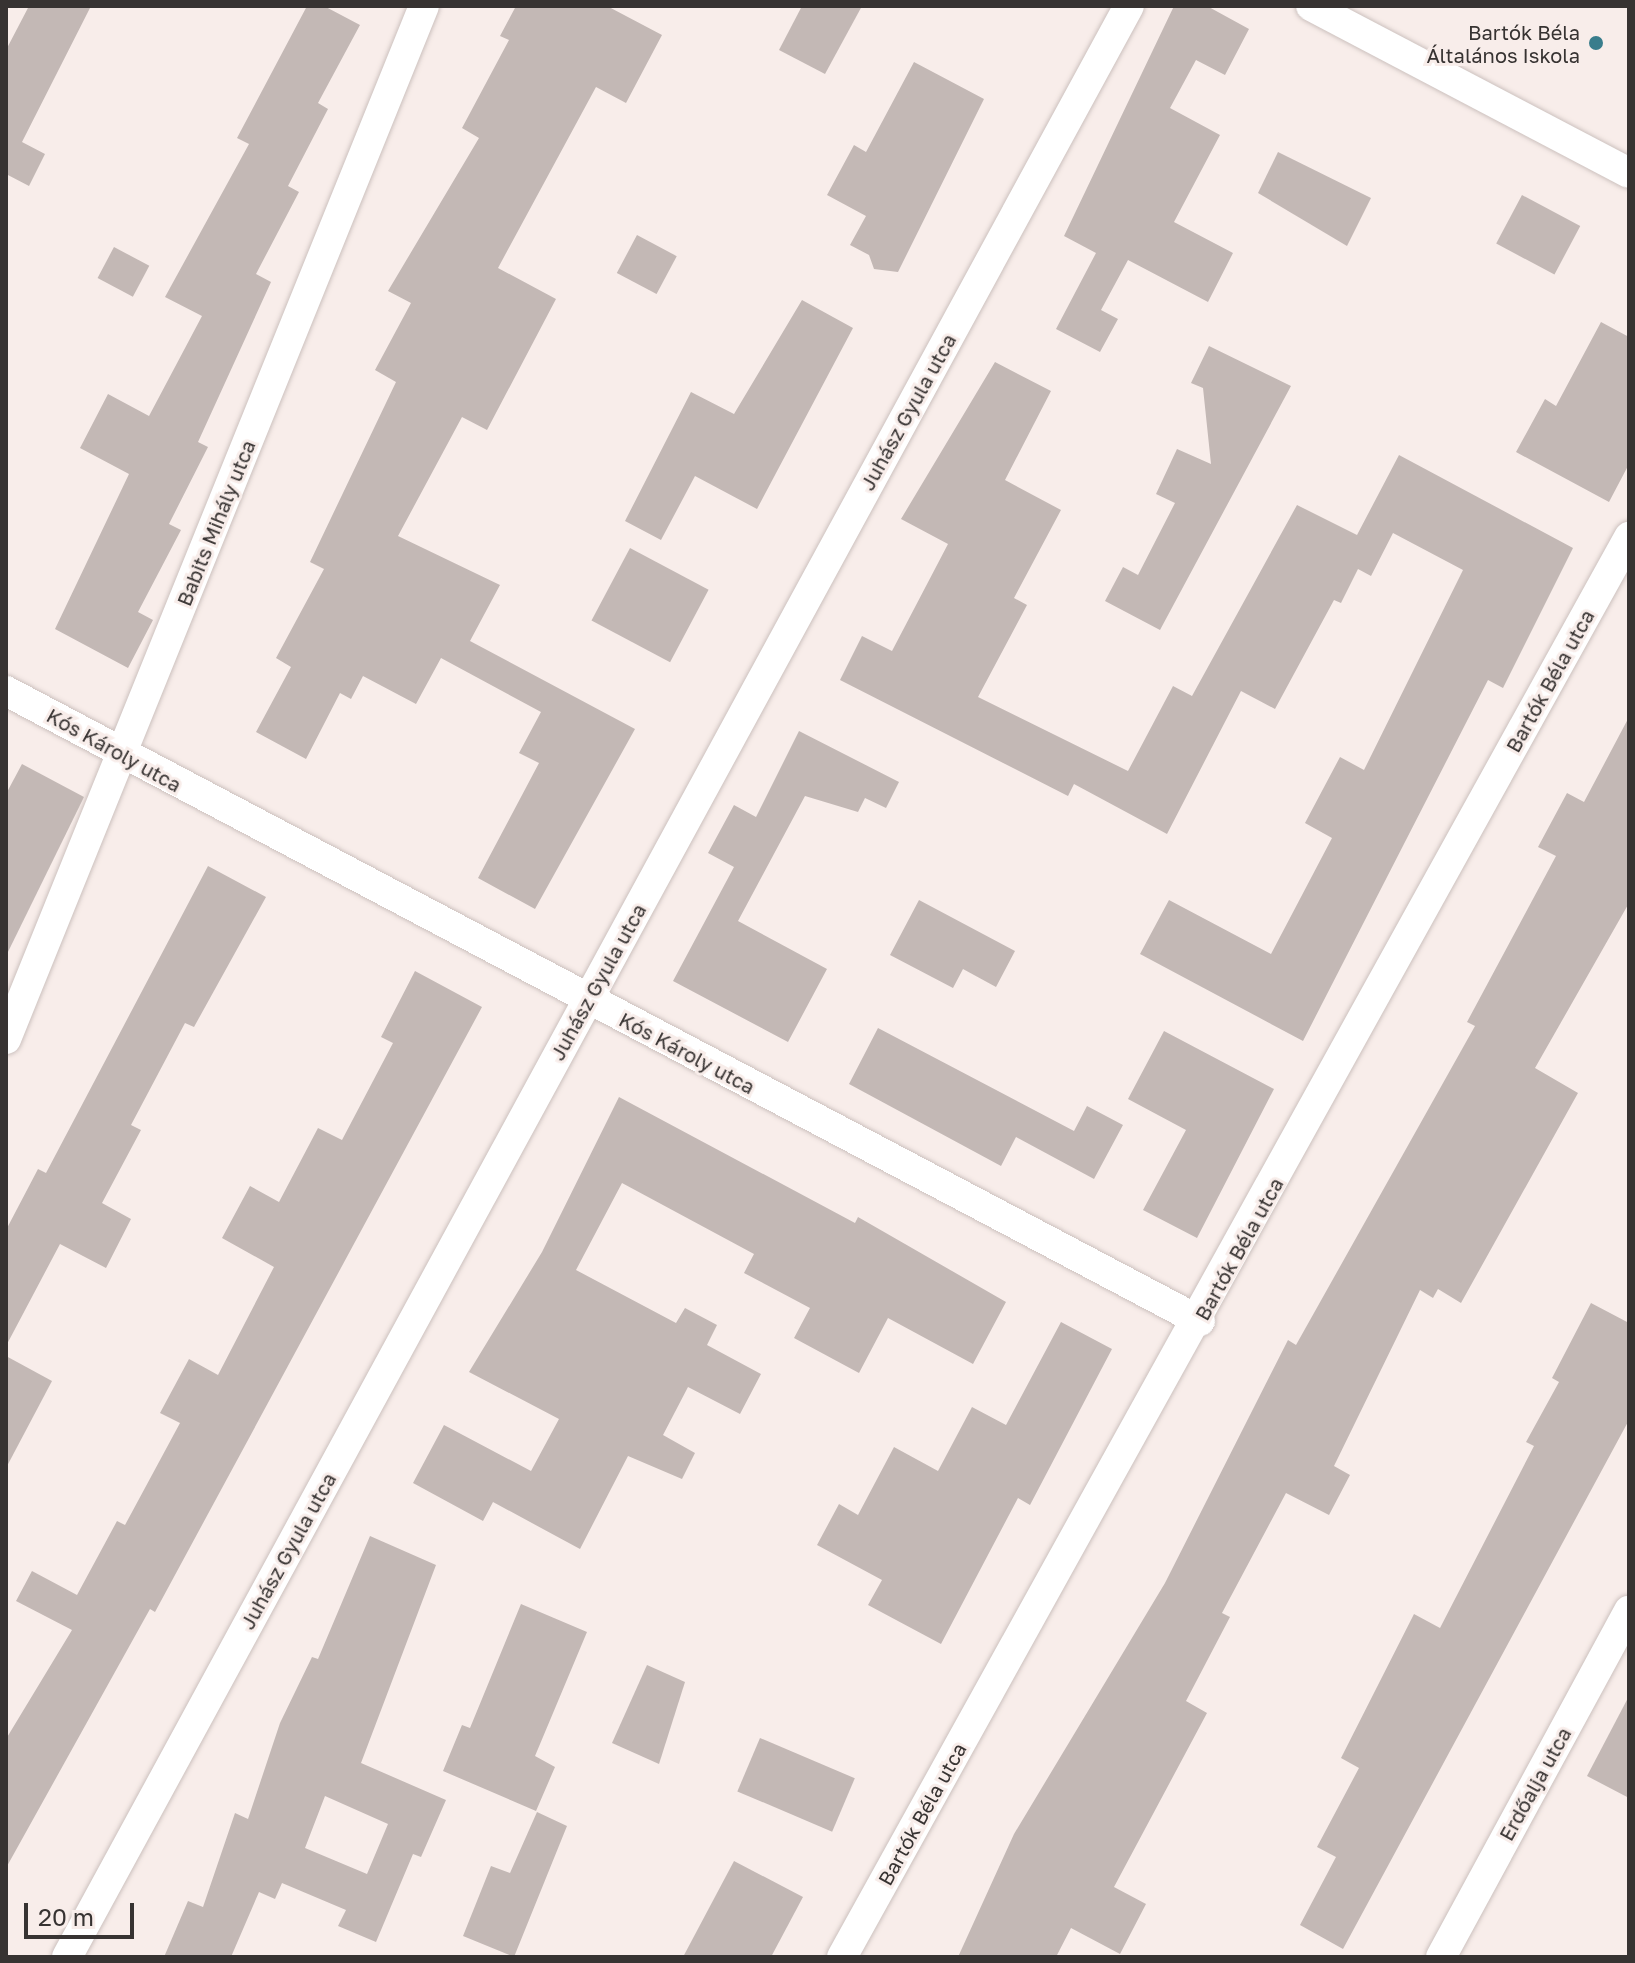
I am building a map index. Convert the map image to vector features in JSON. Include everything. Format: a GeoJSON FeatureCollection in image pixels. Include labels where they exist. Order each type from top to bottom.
{"type":"FeatureCollection","features":[{"type":"Feature","properties":{"kind":"street","name":"Babits Mihály utca"},"geometry":{"type":"LineString","coordinates":[[6,1039],[424,6]]}},
{"type":"Feature","properties":{"kind":"street","name":"Juhász Gyula utca"},"geometry":{"type":"LineString","coordinates":[[67,1957],[1129,6]]}},
{"type":"Feature","properties":{"kind":"street"},"geometry":{"type":"LineString","coordinates":[[1311,6],[1629,173]]}},
{"type":"Feature","properties":{"kind":"street","name":"Bartók Béla utca"},"geometry":{"type":"LineString","coordinates":[[842,1957],[1200,1321],[1629,537]]}},
{"type":"Feature","properties":{"kind":"street","name":"Kós Károly utca"},"geometry":{"type":"LineString","coordinates":[[6,691],[587,1001],[1200,1321]]}},
{"type":"Feature","properties":{"kind":"street","name":"Erdőalja utca"},"geometry":{"type":"LineString","coordinates":[[1441,1957],[1629,1611]]}},
{"type":"Feature","properties":{"kind":"building"},"geometry":{"type":"Polygon","coordinates":[[[29,6],[91,6],[22,142],[45,154],[29,186],[6,174],[6,50],[29,6]]]}},
{"type":"Feature","properties":{"kind":"building"},"geometry":{"type":"Polygon","coordinates":[[[307,6],[324,6],[360,25],[318,103],[328,109],[288,186],[299,192],[256,274],[271,282],[198,442],[208,447],[169,524],[181,530],[138,612],[153,620],[128,668],[55,629],[129,474],[80,448],[108,394],[149,416],[202,316],[165,297],[249,144],[237,138],[307,6]]]}},
{"type":"Feature","properties":{"kind":"building"},"geometry":{"type":"Polygon","coordinates":[[[516,6],[607,6],[662,35],[626,103],[596,87],[498,268],[556,299],[487,430],[462,417],[398,536],[500,585],[470,641],[635,729],[535,909],[478,878],[539,763],[519,753],[541,712],[441,658],[416,704],[363,676],[351,699],[340,693],[306,759],[256,732],[291,667],[276,658],[324,569],[310,562],[396,382],[375,370],[411,303],[388,291],[479,138],[462,128],[509,40],[500,36],[516,6]]]}},
{"type":"Feature","properties":{"kind":"building"},"geometry":{"type":"Polygon","coordinates":[[[802,6],[862,6],[825,74],[779,50],[802,6]]]}},
{"type":"Feature","properties":{"kind":"building"},"geometry":{"type":"Polygon","coordinates":[[[1174,6],[1207,6],[1249,29],[1225,75],[1196,60],[1170,108],[1220,135],[1174,222],[1233,253],[1208,302],[1128,260],[1101,310],[1118,319],[1100,352],[1056,329],[1096,253],[1064,236],[1174,6]]]}},
{"type":"Feature","properties":{"kind":"building"},"geometry":{"type":"Polygon","coordinates":[[[914,62],[984,99],[898,272],[874,269],[869,255],[850,245],[866,216],[827,195],[854,145],[866,152],[914,62]]]}},
{"type":"Feature","properties":{"kind":"building"},"geometry":{"type":"Polygon","coordinates":[[[1278,152],[1371,198],[1347,246],[1258,193],[1278,152]]]}},
{"type":"Feature","properties":{"kind":"building"},"geometry":{"type":"Polygon","coordinates":[[[1522,195],[1580,226],[1554,275],[1496,244],[1522,195]]]}},
{"type":"Feature","properties":{"kind":"building"},"geometry":{"type":"Polygon","coordinates":[[[637,235],[677,256],[657,294],[617,273],[637,235]]]}},
{"type":"Feature","properties":{"kind":"building"},"geometry":{"type":"Polygon","coordinates":[[[114,247],[149,266],[133,297],[98,278],[114,247]]]}},
{"type":"Feature","properties":{"kind":"building"},"geometry":{"type":"Polygon","coordinates":[[[802,300],[853,328],[757,509],[695,476],[661,540],[625,521],[691,392],[734,414],[802,300]]]}},
{"type":"Feature","properties":{"kind":"building"},"geometry":{"type":"Polygon","coordinates":[[[1601,322],[1629,337],[1629,464],[1609,502],[1516,452],[1545,399],[1556,406],[1601,322]]]}},
{"type":"Feature","properties":{"kind":"building"},"geometry":{"type":"Polygon","coordinates":[[[1209,346],[1291,386],[1160,630],[1105,601],[1123,567],[1138,575],[1175,503],[1156,494],[1177,449],[1211,464],[1203,388],[1191,383],[1209,346]]]}},
{"type":"Feature","properties":{"kind":"building"},"geometry":{"type":"Polygon","coordinates":[[[995,362],[1051,391],[1005,480],[1061,510],[1014,598],[1027,605],[978,697],[1128,771],[1173,686],[1192,696],[1297,505],[1357,535],[1399,455],[1573,548],[1503,688],[1488,680],[1303,1041],[1140,954],[1169,900],[1271,954],[1332,838],[1305,823],[1340,757],[1364,770],[1463,570],[1393,533],[1371,576],[1358,569],[1341,603],[1334,600],[1275,709],[1241,691],[1167,834],[1074,784],[1068,796],[840,680],[862,636],[892,651],[948,544],[901,519],[995,362]]]}},
{"type":"Feature","properties":{"kind":"building"},"geometry":{"type":"Polygon","coordinates":[[[630,548],[709,590],[670,662],[592,620],[630,548]]]}},
{"type":"Feature","properties":{"kind":"building"},"geometry":{"type":"Polygon","coordinates":[[[1629,717],[1629,903],[1535,1068],[1578,1093],[1461,1303],[1438,1289],[1433,1298],[1420,1290],[1334,1466],[1350,1475],[1329,1515],[1286,1493],[1222,1613],[1230,1617],[1186,1701],[1207,1713],[1114,1887],[1146,1904],[1120,1954],[1071,1928],[1056,1957],[958,1957],[1014,1834],[1165,1583],[1288,1340],[1296,1345],[1475,1026],[1467,1022],[1556,856],[1538,847],[1567,793],[1584,802],[1629,717]]]}},
{"type":"Feature","properties":{"kind":"building"},"geometry":{"type":"Polygon","coordinates":[[[799,731],[899,782],[886,808],[865,798],[858,812],[805,796],[738,921],[827,969],[788,1042],[673,981],[734,867],[708,853],[734,805],[756,817],[799,731]]]}},
{"type":"Feature","properties":{"kind":"building"},"geometry":{"type":"Polygon","coordinates":[[[22,764],[84,797],[6,956],[6,794],[22,764]]]}},
{"type":"Feature","properties":{"kind":"building"},"geometry":{"type":"Polygon","coordinates":[[[208,866],[266,897],[194,1027],[185,1023],[131,1125],[141,1130],[102,1203],[131,1219],[106,1268],[60,1244],[6,1346],[6,1230],[38,1169],[46,1173],[208,866]]]}},
{"type":"Feature","properties":{"kind":"building"},"geometry":{"type":"Polygon","coordinates":[[[919,900],[1015,951],[996,987],[963,969],[953,988],[890,955],[919,900]]]}},
{"type":"Feature","properties":{"kind":"building"},"geometry":{"type":"Polygon","coordinates":[[[415,971],[482,1007],[155,1612],[150,1609],[6,1868],[6,1739],[72,1630],[16,1601],[32,1571],[77,1595],[117,1521],[125,1525],[180,1423],[160,1413],[189,1359],[218,1375],[274,1267],[222,1238],[250,1186],[279,1202],[318,1128],[342,1140],[393,1043],[381,1037],[415,971]]]}},
{"type":"Feature","properties":{"kind":"building"},"geometry":{"type":"Polygon","coordinates":[[[878,1028],[1074,1131],[1087,1106],[1123,1125],[1094,1179],[1016,1137],[1001,1166],[849,1084],[878,1028]]]}},
{"type":"Feature","properties":{"kind":"building"},"geometry":{"type":"Polygon","coordinates":[[[1164,1031],[1274,1089],[1197,1238],[1143,1210],[1186,1130],[1128,1099],[1164,1031]]]}},
{"type":"Feature","properties":{"kind":"building"},"geometry":{"type":"Polygon","coordinates":[[[619,1097],[855,1223],[858,1217],[1006,1302],[973,1364],[888,1318],[859,1373],[794,1338],[810,1308],[744,1273],[754,1254],[622,1183],[576,1270],[676,1323],[685,1308],[717,1325],[707,1345],[761,1374],[740,1414],[688,1387],[663,1435],[695,1453],[682,1479],[628,1456],[580,1549],[493,1502],[483,1521],[413,1483],[444,1425],[531,1471],[559,1419],[469,1372],[542,1252],[619,1097]]]}},
{"type":"Feature","properties":{"kind":"building"},"geometry":{"type":"Polygon","coordinates":[[[1591,1303],[1629,1323],[1629,1420],[1343,1949],[1300,1925],[1336,1857],[1317,1847],[1359,1768],[1341,1758],[1414,1614],[1440,1628],[1534,1446],[1526,1442],[1559,1382],[1552,1378],[1591,1303]]]}},
{"type":"Feature","properties":{"kind":"building"},"geometry":{"type":"Polygon","coordinates":[[[1061,1322],[1112,1349],[1030,1505],[1018,1498],[941,1644],[868,1605],[882,1580],[817,1545],[839,1504],[858,1515],[894,1447],[938,1471],[972,1407],[1006,1425],[1061,1322]]]}},
{"type":"Feature","properties":{"kind":"building"},"geometry":{"type":"Polygon","coordinates":[[[6,1356],[52,1381],[6,1468],[6,1356]]]}},
{"type":"Feature","properties":{"kind":"building"},"geometry":{"type":"Polygon","coordinates":[[[370,1536],[436,1565],[361,1763],[446,1800],[421,1857],[413,1854],[376,1942],[338,1926],[346,1910],[282,1883],[275,1899],[259,1892],[231,1957],[164,1957],[188,1901],[203,1907],[235,1813],[248,1819],[280,1723],[312,1657],[318,1659],[370,1536]],[[325,1796],[305,1848],[367,1874],[388,1824],[325,1796]]]}},
{"type":"Feature","properties":{"kind":"building"},"geometry":{"type":"Polygon","coordinates":[[[521,1604],[587,1632],[535,1756],[555,1767],[536,1811],[443,1771],[462,1725],[470,1728],[521,1604]]]}},
{"type":"Feature","properties":{"kind":"building"},"geometry":{"type":"Polygon","coordinates":[[[647,1665],[685,1682],[659,1764],[612,1743],[647,1665]]]}},
{"type":"Feature","properties":{"kind":"building"},"geometry":{"type":"Polygon","coordinates":[[[1629,1696],[1629,1798],[1587,1776],[1629,1696]]]}},
{"type":"Feature","properties":{"kind":"building"},"geometry":{"type":"Polygon","coordinates":[[[760,1738],[855,1778],[832,1832],[737,1791],[760,1738]]]}},
{"type":"Feature","properties":{"kind":"building"},"geometry":{"type":"Polygon","coordinates":[[[537,1812],[567,1826],[514,1957],[463,1936],[491,1866],[510,1873],[537,1812]]]}},
{"type":"Feature","properties":{"kind":"building"},"geometry":{"type":"Polygon","coordinates":[[[734,1861],[803,1897],[771,1957],[683,1957],[734,1861]]]}},
{"type":"Feature","properties":{"kind":"place","name":"Bartók Béla Általános Iskola"},"geometry":{"type":"Point","coordinates":[1596,43]}}]}
